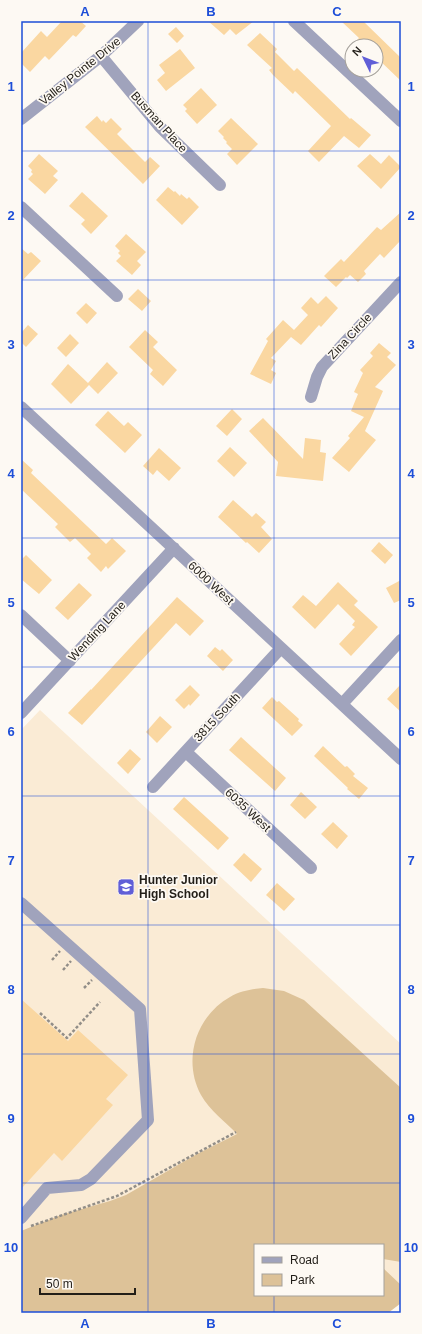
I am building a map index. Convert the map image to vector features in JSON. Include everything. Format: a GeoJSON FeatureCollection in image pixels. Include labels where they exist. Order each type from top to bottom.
{"type":"FeatureCollection","features":[{"type":"Feature","properties":{"kind":"street","name":"Valley Pointe Drive"},"geometry":{"type":"LineString","coordinates":[[21,119],[101,56],[138,21]]}},
{"type":"Feature","properties":{"kind":"street"},"geometry":{"type":"LineString","coordinates":[[294,21],[401,121]]}},
{"type":"Feature","properties":{"kind":"street","name":"Busman Place"},"geometry":{"type":"LineString","coordinates":[[101,56],[160,127],[220,185]]}},
{"type":"Feature","properties":{"kind":"street"},"geometry":{"type":"LineString","coordinates":[[21,206],[117,296]]}},
{"type":"Feature","properties":{"kind":"street","name":"Zina Circle"},"geometry":{"type":"LineString","coordinates":[[311,397],[317,377],[322,367],[401,282]]}},
{"type":"Feature","properties":{"kind":"street","name":"6000 West"},"geometry":{"type":"LineString","coordinates":[[21,407],[401,759]]}},
{"type":"Feature","properties":{"kind":"street","name":"Wending Lane"},"geometry":{"type":"LineString","coordinates":[[21,713],[174,548]]}},
{"type":"Feature","properties":{"kind":"street"},"geometry":{"type":"LineString","coordinates":[[21,615],[70,661]]}},
{"type":"Feature","properties":{"kind":"street"},"geometry":{"type":"LineString","coordinates":[[342,704],[401,640]]}},
{"type":"Feature","properties":{"kind":"street","name":"3815 South"},"geometry":{"type":"LineString","coordinates":[[153,787],[281,648]]}},
{"type":"Feature","properties":{"kind":"street","name":"6035 West"},"geometry":{"type":"LineString","coordinates":[[186,752],[311,868]]}},
{"type":"Feature","properties":{"kind":"street"},"geometry":{"type":"LineString","coordinates":[[21,903],[140,1009],[148,1120],[91,1179],[81,1185],[47,1188],[24,1222]]}},
{"type":"Feature","properties":{"kind":"path"},"geometry":{"type":"LineString","coordinates":[[40,1013],[67,1038],[100,1002]]}},
{"type":"Feature","properties":{"kind":"path"},"geometry":{"type":"LineString","coordinates":[[24,1222],[117,1196],[236,1132]]}},
{"type":"Feature","properties":{"kind":"shaded area","name":"Hunter Junior High School"},"geometry":{"type":"Polygon","coordinates":[[[40,710],[401,1044],[401,1303],[388,1313],[21,1313],[21,730],[40,710]]]}},
{"type":"Feature","properties":{"kind":"green space"},"geometry":{"type":"Polygon","coordinates":[[[263,988],[284,991],[304,1000],[401,1088],[401,1262],[384,1259],[384,1244],[254,1244],[254,1296],[384,1296],[384,1269],[401,1285],[401,1303],[388,1313],[21,1313],[21,1231],[61,1215],[126,1195],[197,1154],[237,1134],[213,1111],[201,1095],[195,1082],[193,1054],[201,1027],[208,1015],[218,1005],[230,997],[250,990],[263,988]]]}},
{"type":"Feature","properties":{"kind":"building"},"geometry":{"type":"Polygon","coordinates":[[[62,21],[80,21],[86,26],[76,37],[73,35],[49,60],[45,56],[30,72],[21,63],[21,53],[41,31],[47,37],[62,21]]]}},
{"type":"Feature","properties":{"kind":"building"},"geometry":{"type":"Polygon","coordinates":[[[208,21],[254,21],[236,35],[230,29],[224,35],[208,21]]]}},
{"type":"Feature","properties":{"kind":"building"},"geometry":{"type":"Polygon","coordinates":[[[341,21],[363,21],[380,38],[359,38],[341,21]]]}},
{"type":"Feature","properties":{"kind":"building"},"geometry":{"type":"Polygon","coordinates":[[[176,27],[184,36],[177,43],[168,34],[176,27]]]}},
{"type":"Feature","properties":{"kind":"building"},"geometry":{"type":"Polygon","coordinates":[[[260,33],[277,49],[275,52],[294,71],[297,68],[350,119],[351,118],[371,135],[359,148],[344,136],[319,162],[308,151],[331,126],[295,91],[293,94],[273,75],[269,70],[272,68],[247,45],[260,33]]]}},
{"type":"Feature","properties":{"kind":"building"},"geometry":{"type":"Polygon","coordinates":[[[384,41],[401,58],[401,81],[384,65],[384,41]]]}},
{"type":"Feature","properties":{"kind":"building"},"geometry":{"type":"Polygon","coordinates":[[[180,49],[195,68],[166,91],[157,80],[165,73],[159,65],[180,49]]]}},
{"type":"Feature","properties":{"kind":"building"},"geometry":{"type":"Polygon","coordinates":[[[201,88],[217,105],[197,124],[185,111],[187,109],[183,105],[201,88]]]}},
{"type":"Feature","properties":{"kind":"building"},"geometry":{"type":"Polygon","coordinates":[[[97,116],[102,122],[103,120],[106,123],[111,118],[122,129],[117,134],[145,162],[150,157],[160,166],[143,184],[85,127],[97,116]]]}},
{"type":"Feature","properties":{"kind":"building"},"geometry":{"type":"Polygon","coordinates":[[[231,118],[258,144],[237,165],[227,154],[232,149],[218,131],[231,118]]]}},
{"type":"Feature","properties":{"kind":"building"},"geometry":{"type":"Polygon","coordinates":[[[39,154],[58,171],[53,176],[58,180],[45,194],[28,179],[33,174],[31,172],[32,170],[28,166],[39,154]]]}},
{"type":"Feature","properties":{"kind":"building"},"geometry":{"type":"Polygon","coordinates":[[[370,154],[381,164],[389,155],[401,167],[381,189],[357,166],[370,154]]]}},
{"type":"Feature","properties":{"kind":"building"},"geometry":{"type":"Polygon","coordinates":[[[168,187],[180,196],[181,194],[187,199],[189,197],[199,207],[182,225],[156,200],[168,187]]]}},
{"type":"Feature","properties":{"kind":"building"},"geometry":{"type":"Polygon","coordinates":[[[82,192],[108,216],[91,234],[81,224],[85,220],[69,206],[82,192]]]}},
{"type":"Feature","properties":{"kind":"building"},"geometry":{"type":"Polygon","coordinates":[[[401,212],[401,240],[384,258],[380,254],[364,271],[366,274],[358,282],[350,275],[336,287],[324,276],[341,259],[344,262],[377,227],[381,230],[401,212]]]}},
{"type":"Feature","properties":{"kind":"building"},"geometry":{"type":"Polygon","coordinates":[[[126,234],[146,252],[137,261],[141,265],[132,275],[116,261],[121,256],[118,253],[120,251],[115,246],[126,234]]]}},
{"type":"Feature","properties":{"kind":"building"},"geometry":{"type":"Polygon","coordinates":[[[21,248],[28,254],[31,252],[41,261],[21,282],[21,248]]]}},
{"type":"Feature","properties":{"kind":"building"},"geometry":{"type":"Polygon","coordinates":[[[138,289],[151,301],[142,311],[128,299],[138,289]]]}},
{"type":"Feature","properties":{"kind":"building"},"geometry":{"type":"Polygon","coordinates":[[[326,296],[338,308],[321,327],[319,325],[301,345],[291,337],[271,358],[276,361],[271,370],[276,373],[271,384],[250,374],[268,341],[266,339],[283,320],[294,330],[308,315],[301,308],[311,297],[318,304],[326,296]]]}},
{"type":"Feature","properties":{"kind":"building"},"geometry":{"type":"Polygon","coordinates":[[[86,303],[97,313],[87,324],[76,313],[86,303]]]}},
{"type":"Feature","properties":{"kind":"building"},"geometry":{"type":"Polygon","coordinates":[[[28,325],[38,334],[26,347],[21,342],[21,333],[28,325]]]}},
{"type":"Feature","properties":{"kind":"building"},"geometry":{"type":"Polygon","coordinates":[[[145,330],[158,342],[153,347],[177,370],[163,386],[150,374],[153,370],[129,347],[145,330]]]}},
{"type":"Feature","properties":{"kind":"building"},"geometry":{"type":"Polygon","coordinates":[[[70,334],[79,343],[66,357],[57,348],[70,334]]]}},
{"type":"Feature","properties":{"kind":"building"},"geometry":{"type":"Polygon","coordinates":[[[379,343],[391,353],[387,357],[396,365],[375,387],[383,391],[365,431],[376,440],[349,472],[332,458],[350,438],[348,436],[364,417],[351,411],[358,394],[354,392],[363,373],[360,370],[373,356],[370,353],[379,343]]]}},
{"type":"Feature","properties":{"kind":"building"},"geometry":{"type":"Polygon","coordinates":[[[107,362],[118,373],[98,394],[89,385],[71,404],[51,384],[68,364],[88,383],[107,362]]]}},
{"type":"Feature","properties":{"kind":"building"},"geometry":{"type":"Polygon","coordinates":[[[232,409],[242,419],[227,436],[216,426],[232,409]]]}},
{"type":"Feature","properties":{"kind":"building"},"geometry":{"type":"Polygon","coordinates":[[[108,411],[124,426],[128,422],[142,435],[125,453],[95,425],[108,411]]]}},
{"type":"Feature","properties":{"kind":"building"},"geometry":{"type":"Polygon","coordinates":[[[263,418],[303,459],[305,438],[321,440],[320,452],[326,453],[323,481],[276,476],[278,462],[249,431],[263,418]]]}},
{"type":"Feature","properties":{"kind":"building"},"geometry":{"type":"Polygon","coordinates":[[[230,447],[247,463],[234,477],[217,461],[230,447]]]}},
{"type":"Feature","properties":{"kind":"building"},"geometry":{"type":"Polygon","coordinates":[[[159,448],[181,468],[169,481],[157,470],[153,475],[143,466],[159,448]]]}},
{"type":"Feature","properties":{"kind":"building"},"geometry":{"type":"Polygon","coordinates":[[[21,459],[33,470],[31,473],[106,544],[112,538],[126,551],[108,569],[106,566],[101,572],[87,558],[91,554],[75,538],[70,542],[55,527],[58,524],[21,489],[21,459]]]}},
{"type":"Feature","properties":{"kind":"building"},"geometry":{"type":"Polygon","coordinates":[[[233,500],[252,517],[256,513],[266,522],[261,527],[272,539],[259,553],[218,517],[233,500]]]}},
{"type":"Feature","properties":{"kind":"building"},"geometry":{"type":"Polygon","coordinates":[[[379,542],[393,555],[385,564],[371,551],[379,542]]]}},
{"type":"Feature","properties":{"kind":"building"},"geometry":{"type":"Polygon","coordinates":[[[26,555],[52,580],[39,594],[21,579],[21,560],[26,555]]]}},
{"type":"Feature","properties":{"kind":"building"},"geometry":{"type":"Polygon","coordinates":[[[401,580],[401,600],[394,603],[386,588],[401,580]]]}},
{"type":"Feature","properties":{"kind":"building"},"geometry":{"type":"Polygon","coordinates":[[[338,582],[358,601],[354,605],[378,627],[351,656],[339,644],[355,627],[352,625],[355,621],[338,604],[315,629],[292,607],[303,595],[316,606],[338,582]]]}},
{"type":"Feature","properties":{"kind":"building"},"geometry":{"type":"Polygon","coordinates":[[[79,583],[92,595],[68,620],[55,608],[79,583]]]}},
{"type":"Feature","properties":{"kind":"building"},"geometry":{"type":"Polygon","coordinates":[[[177,597],[204,621],[190,636],[176,623],[82,725],[68,713],[177,597]]]}},
{"type":"Feature","properties":{"kind":"building"},"geometry":{"type":"Polygon","coordinates":[[[215,647],[220,651],[222,649],[233,660],[223,671],[207,656],[215,647]]]}},
{"type":"Feature","properties":{"kind":"building"},"geometry":{"type":"Polygon","coordinates":[[[401,684],[401,712],[387,699],[401,684]]]}},
{"type":"Feature","properties":{"kind":"building"},"geometry":{"type":"Polygon","coordinates":[[[190,685],[200,695],[190,706],[189,704],[184,709],[175,700],[190,685]]]}},
{"type":"Feature","properties":{"kind":"building"},"geometry":{"type":"Polygon","coordinates":[[[272,697],[277,702],[279,701],[299,719],[298,721],[303,725],[292,736],[262,708],[272,697]]]}},
{"type":"Feature","properties":{"kind":"building"},"geometry":{"type":"Polygon","coordinates":[[[160,716],[172,727],[157,743],[146,732],[160,716]]]}},
{"type":"Feature","properties":{"kind":"building"},"geometry":{"type":"Polygon","coordinates":[[[241,737],[286,778],[275,791],[229,750],[241,737]]]}},
{"type":"Feature","properties":{"kind":"building"},"geometry":{"type":"Polygon","coordinates":[[[323,746],[345,767],[347,766],[355,774],[353,776],[368,788],[359,799],[314,756],[323,746]]]}},
{"type":"Feature","properties":{"kind":"building"},"geometry":{"type":"Polygon","coordinates":[[[130,749],[141,759],[128,774],[117,763],[130,749]]]}},
{"type":"Feature","properties":{"kind":"building"},"geometry":{"type":"Polygon","coordinates":[[[301,792],[317,807],[305,819],[290,805],[301,792]]]}},
{"type":"Feature","properties":{"kind":"building"},"geometry":{"type":"Polygon","coordinates":[[[184,797],[229,838],[218,850],[173,809],[184,797]]]}},
{"type":"Feature","properties":{"kind":"building"},"geometry":{"type":"Polygon","coordinates":[[[333,822],[348,836],[337,849],[321,834],[333,822]]]}},
{"type":"Feature","properties":{"kind":"building"},"geometry":{"type":"Polygon","coordinates":[[[244,853],[262,869],[251,882],[233,865],[244,853]]]}},
{"type":"Feature","properties":{"kind":"building"},"geometry":{"type":"Polygon","coordinates":[[[277,883],[295,899],[284,911],[266,895],[277,883]]]}},
{"type":"Feature","properties":{"kind":"building"},"geometry":{"type":"Polygon","coordinates":[[[21,999],[68,1041],[78,1030],[128,1075],[106,1099],[113,1105],[62,1161],[54,1153],[21,1189],[21,999]]]}},
{"type":"Feature","properties":{"kind":"place","name":"Hunter Junior High School"},"geometry":{"type":"Point","coordinates":[126,887]}}]}
